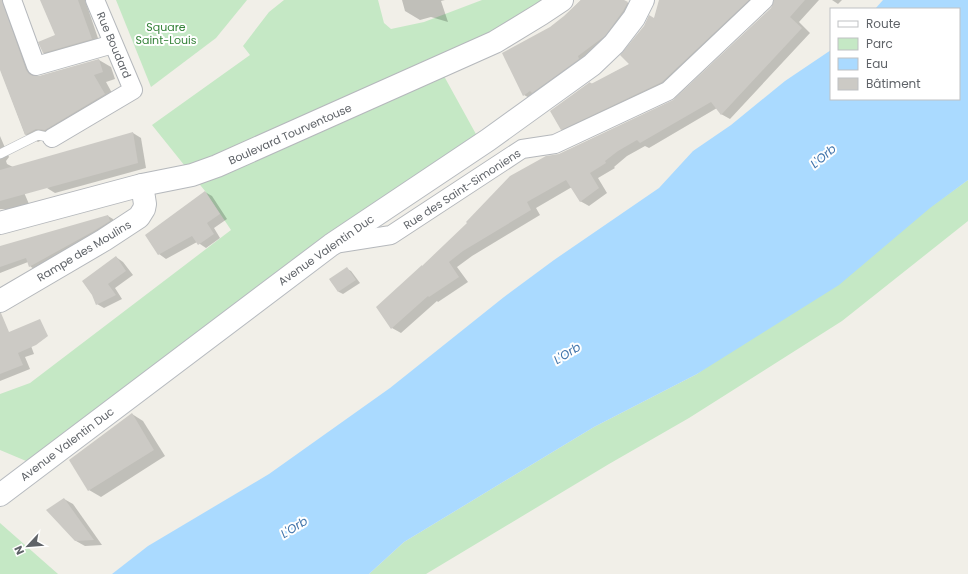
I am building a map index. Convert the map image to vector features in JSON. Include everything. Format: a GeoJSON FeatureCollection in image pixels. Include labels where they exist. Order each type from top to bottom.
{"type":"FeatureCollection","features":[{"type":"Feature","properties":{"kind":"main road","name":"Boulevard Tourventouse"},"geometry":{"type":"LineString","coordinates":[[0,223],[142,185],[192,175],[217,166],[495,42],[562,0]]}},
{"type":"Feature","properties":{"kind":"main road","name":"Avenue Valentin Duc"},"geometry":{"type":"LineString","coordinates":[[0,495],[331,245],[488,140],[592,65],[614,44],[634,18],[642,0]]}},
{"type":"Feature","properties":{"kind":"main road","name":"Rampe des Moulins"},"geometry":{"type":"LineString","coordinates":[[0,301],[110,236],[139,217],[145,204],[142,185]]}},
{"type":"Feature","properties":{"kind":"street"},"geometry":{"type":"LineString","coordinates":[[12,0],[36,66],[113,44]]}},
{"type":"Feature","properties":{"kind":"street","name":"Rue Boudard"},"geometry":{"type":"LineString","coordinates":[[52,138],[133,90],[96,0]]}},
{"type":"Feature","properties":{"kind":"street","name":"Rue des Saint-Simoniens"},"geometry":{"type":"LineString","coordinates":[[331,245],[391,235],[522,149],[555,144],[668,91],[764,0]]}},
{"type":"Feature","properties":{"kind":"lane"},"geometry":{"type":"LineString","coordinates":[[0,154],[38,135],[52,138]]}},
{"type":"Feature","properties":{"kind":"green space","name":"Square Saint-Louis"},"geometry":{"type":"Polygon","coordinates":[[[116,0],[247,0],[216,38],[151,87],[116,0]]]}},
{"type":"Feature","properties":{"kind":"green space"},"geometry":{"type":"Polygon","coordinates":[[[284,0],[378,0],[384,23],[391,29],[424,22],[482,0],[562,0],[439,67],[482,145],[38,466],[0,450],[0,394],[30,383],[231,230],[205,191],[152,125],[250,55],[243,46],[269,12],[284,0]]]}},
{"type":"Feature","properties":{"kind":"green space"},"geometry":{"type":"Polygon","coordinates":[[[968,180],[968,221],[842,321],[689,418],[609,464],[426,574],[369,574],[404,542],[594,427],[697,374],[968,180]]]}},
{"type":"Feature","properties":{"kind":"green space"},"geometry":{"type":"Polygon","coordinates":[[[0,523],[58,574],[0,574],[0,523]]]}},
{"type":"Feature","properties":{"kind":"water","name":"L'Orb"},"geometry":{"type":"Polygon","coordinates":[[[883,0],[968,0],[968,180],[930,208],[839,285],[697,374],[594,427],[404,542],[369,574],[112,574],[148,546],[269,474],[390,388],[504,297],[554,260],[659,188],[693,151],[731,125],[785,81],[830,51],[830,100],[960,100],[960,8],[876,8],[883,0]]]}},
{"type":"Feature","properties":{"kind":"building"},"geometry":{"type":"Polygon","coordinates":[[[0,0],[2,0],[26,70],[29,74],[39,76],[99,59],[103,72],[94,75],[105,94],[45,130],[36,129],[25,135],[0,70],[0,0]]]}},
{"type":"Feature","properties":{"kind":"building"},"geometry":{"type":"Polygon","coordinates":[[[40,0],[78,0],[92,39],[43,53],[38,42],[55,35],[40,0]]]}},
{"type":"Feature","properties":{"kind":"building"},"geometry":{"type":"Polygon","coordinates":[[[581,0],[624,0],[628,2],[605,36],[578,56],[579,59],[532,93],[530,91],[523,96],[502,53],[550,27],[581,0]]]}},
{"type":"Feature","properties":{"kind":"building"},"geometry":{"type":"Polygon","coordinates":[[[659,0],[749,0],[662,82],[561,130],[550,111],[590,82],[591,84],[629,64],[620,55],[644,26],[649,15],[654,18],[659,0]]]}},
{"type":"Feature","properties":{"kind":"building"},"geometry":{"type":"Polygon","coordinates":[[[774,0],[805,0],[790,17],[802,28],[721,115],[711,102],[640,143],[637,140],[618,151],[605,161],[606,163],[590,173],[599,188],[580,202],[566,180],[527,202],[531,210],[463,251],[449,262],[459,277],[429,297],[428,296],[391,329],[376,307],[467,223],[466,222],[510,176],[546,156],[559,154],[673,100],[771,8],[774,0]]]}},
{"type":"Feature","properties":{"kind":"building"},"geometry":{"type":"Polygon","coordinates":[[[133,132],[138,163],[0,201],[0,170],[133,132]]]}},
{"type":"Feature","properties":{"kind":"building"},"geometry":{"type":"Polygon","coordinates":[[[205,191],[220,214],[207,223],[214,234],[198,245],[192,236],[158,255],[145,235],[205,191]]]}},
{"type":"Feature","properties":{"kind":"building"},"geometry":{"type":"Polygon","coordinates":[[[108,215],[110,221],[29,267],[26,258],[0,267],[0,246],[108,215]]]}},
{"type":"Feature","properties":{"kind":"building"},"geometry":{"type":"Polygon","coordinates":[[[116,256],[126,271],[108,284],[116,295],[96,305],[92,295],[82,281],[116,256]]]}},
{"type":"Feature","properties":{"kind":"building"},"geometry":{"type":"Polygon","coordinates":[[[347,267],[356,280],[338,292],[329,279],[347,267]]]}},
{"type":"Feature","properties":{"kind":"building"},"geometry":{"type":"Polygon","coordinates":[[[0,313],[9,332],[40,319],[48,336],[36,345],[18,353],[23,365],[0,374],[0,313]]]}},
{"type":"Feature","properties":{"kind":"building"},"geometry":{"type":"Polygon","coordinates":[[[132,413],[154,450],[88,491],[69,460],[132,413]]]}},
{"type":"Feature","properties":{"kind":"building"},"geometry":{"type":"Polygon","coordinates":[[[64,498],[94,540],[75,541],[46,510],[64,498]]]}}]}
